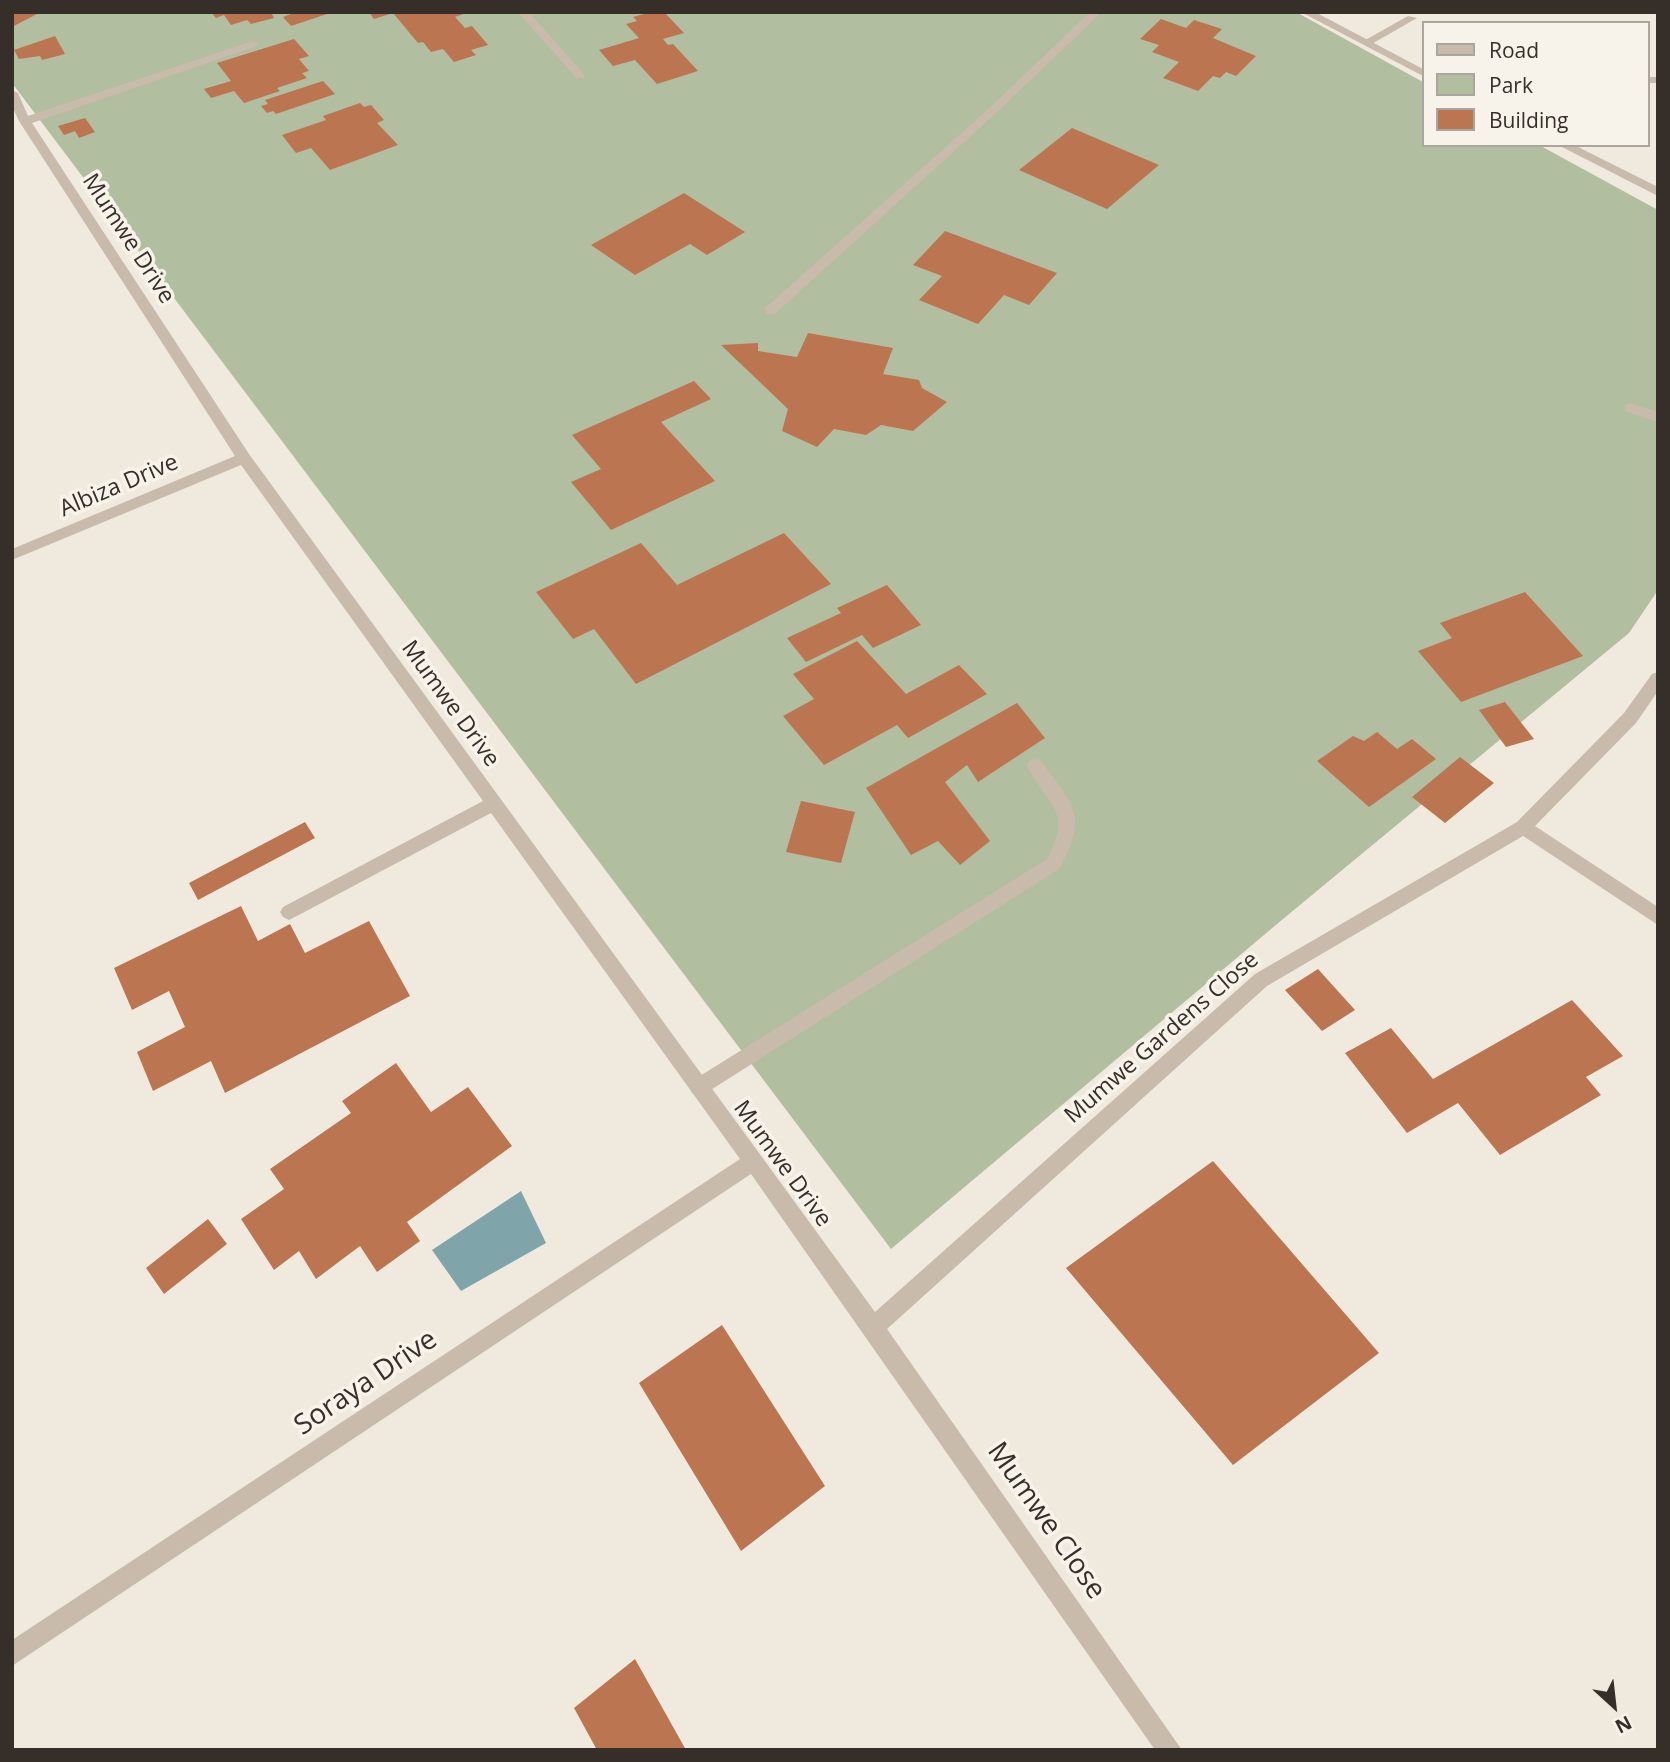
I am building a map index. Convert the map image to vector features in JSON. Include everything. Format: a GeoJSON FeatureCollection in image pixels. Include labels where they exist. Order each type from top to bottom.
{"type":"FeatureCollection","features":[{"type":"Feature","properties":{"kind":"street"},"geometry":{"type":"LineString","coordinates":[[523,12],[580,76]]}},
{"type":"Feature","properties":{"kind":"street"},"geometry":{"type":"LineString","coordinates":[[770,311],[990,113],[1097,12]]}},
{"type":"Feature","properties":{"kind":"street"},"geometry":{"type":"LineString","coordinates":[[1306,12],[1422,72]]}},
{"type":"Feature","properties":{"kind":"street"},"geometry":{"type":"LineString","coordinates":[[1401,12],[1422,23]]}},
{"type":"Feature","properties":{"kind":"street"},"geometry":{"type":"LineString","coordinates":[[1366,43],[1412,18]]}},
{"type":"Feature","properties":{"kind":"street"},"geometry":{"type":"LineString","coordinates":[[25,121],[253,44]]}},
{"type":"Feature","properties":{"kind":"street","name":"Mumwe Drive"},"geometry":{"type":"LineString","coordinates":[[12,93],[25,121],[244,458],[873,1327]]}},
{"type":"Feature","properties":{"kind":"street"},"geometry":{"type":"LineString","coordinates":[[1568,147],[1658,192]]}},
{"type":"Feature","properties":{"kind":"street"},"geometry":{"type":"LineString","coordinates":[[1629,408],[1658,417]]}},
{"type":"Feature","properties":{"kind":"street","name":"Albiza Drive"},"geometry":{"type":"LineString","coordinates":[[12,555],[244,458]]}},
{"type":"Feature","properties":{"kind":"street","name":"Mumwe Gardens Close"},"geometry":{"type":"LineString","coordinates":[[873,1327],[1261,980],[1523,827],[1630,718],[1658,678]]}},
{"type":"Feature","properties":{"kind":"street"},"geometry":{"type":"LineString","coordinates":[[699,1087],[1053,864],[1069,836],[1070,823],[1067,813],[1035,766]]}},
{"type":"Feature","properties":{"kind":"street"},"geometry":{"type":"LineString","coordinates":[[289,912],[494,804]]}},
{"type":"Feature","properties":{"kind":"street"},"geometry":{"type":"LineString","coordinates":[[1523,827],[1658,917]]}},
{"type":"Feature","properties":{"kind":"street","name":"Soraya Drive"},"geometry":{"type":"LineString","coordinates":[[12,1654],[752,1162]]}},
{"type":"Feature","properties":{"kind":"street","name":"Mumwe Close"},"geometry":{"type":"LineString","coordinates":[[873,1327],[1170,1750]]}},
{"type":"Feature","properties":{"kind":"green space"},"geometry":{"type":"Polygon","coordinates":[[[12,12],[1296,12],[1422,81],[1422,147],[1543,147],[1658,210],[1658,590],[1629,633],[1283,919],[891,1249],[12,83],[12,12]]]}},
{"type":"Feature","properties":{"kind":"water"},"geometry":{"type":"Polygon","coordinates":[[[521,1191],[546,1243],[461,1291],[432,1250],[521,1191]]]}},
{"type":"Feature","properties":{"kind":"building"},"geometry":{"type":"Polygon","coordinates":[[[12,12],[30,12],[37,14],[12,27],[12,12]]]}},
{"type":"Feature","properties":{"kind":"building"},"geometry":{"type":"Polygon","coordinates":[[[211,12],[271,12],[274,18],[251,24],[247,20],[231,25],[224,15],[216,18],[211,12]]]}},
{"type":"Feature","properties":{"kind":"building"},"geometry":{"type":"Polygon","coordinates":[[[290,12],[330,13],[291,26],[283,17],[291,14],[290,12]]]}},
{"type":"Feature","properties":{"kind":"building"},"geometry":{"type":"Polygon","coordinates":[[[369,12],[469,12],[455,17],[465,28],[472,26],[488,45],[471,50],[476,55],[454,62],[443,49],[431,52],[423,42],[418,43],[393,13],[374,19],[369,12]]]}},
{"type":"Feature","properties":{"kind":"building"},"geometry":{"type":"Polygon","coordinates":[[[651,12],[665,13],[684,33],[663,39],[668,45],[673,44],[698,71],[657,84],[635,60],[613,66],[599,50],[639,38],[626,24],[637,21],[633,17],[651,12]]]}},
{"type":"Feature","properties":{"kind":"building"},"geometry":{"type":"Polygon","coordinates":[[[1161,19],[1186,28],[1194,20],[1222,29],[1213,38],[1256,56],[1236,76],[1226,72],[1220,78],[1213,76],[1198,91],[1163,78],[1179,62],[1152,52],[1159,45],[1140,39],[1161,19]]]}},
{"type":"Feature","properties":{"kind":"building"},"geometry":{"type":"Polygon","coordinates":[[[55,36],[65,54],[42,60],[40,56],[19,59],[14,50],[55,36]]]}},
{"type":"Feature","properties":{"kind":"building"},"geometry":{"type":"Polygon","coordinates":[[[294,39],[309,56],[299,59],[309,71],[302,73],[307,78],[277,88],[280,91],[244,103],[234,91],[211,98],[204,89],[231,81],[217,63],[294,39]]]}},
{"type":"Feature","properties":{"kind":"building"},"geometry":{"type":"Polygon","coordinates":[[[323,81],[335,94],[276,114],[273,111],[267,113],[261,106],[268,104],[265,100],[323,81]]]}},
{"type":"Feature","properties":{"kind":"building"},"geometry":{"type":"Polygon","coordinates":[[[360,103],[364,107],[371,105],[384,120],[377,123],[398,145],[330,170],[311,148],[296,153],[282,135],[326,120],[323,116],[360,103]]]}},
{"type":"Feature","properties":{"kind":"building"},"geometry":{"type":"Polygon","coordinates":[[[85,118],[95,132],[79,138],[75,131],[64,135],[58,126],[85,118]]]}},
{"type":"Feature","properties":{"kind":"building"},"geometry":{"type":"Polygon","coordinates":[[[1072,128],[1159,165],[1107,209],[1019,170],[1072,128]]]}},
{"type":"Feature","properties":{"kind":"building"},"geometry":{"type":"Polygon","coordinates":[[[684,193],[745,232],[707,255],[690,244],[635,275],[591,245],[684,193]]]}},
{"type":"Feature","properties":{"kind":"building"},"geometry":{"type":"Polygon","coordinates":[[[945,231],[1057,273],[1029,305],[1004,295],[978,324],[919,300],[942,276],[913,265],[945,231]]]}},
{"type":"Feature","properties":{"kind":"building"},"geometry":{"type":"Polygon","coordinates":[[[808,333],[893,348],[883,374],[919,380],[922,388],[947,402],[913,431],[881,425],[866,435],[834,429],[817,447],[782,431],[788,409],[721,345],[758,343],[758,351],[797,357],[808,333]]]}},
{"type":"Feature","properties":{"kind":"building"},"geometry":{"type":"Polygon","coordinates":[[[694,381],[711,399],[661,422],[715,481],[611,530],[571,482],[601,469],[572,435],[694,381]]]}},
{"type":"Feature","properties":{"kind":"building"},"geometry":{"type":"Polygon","coordinates":[[[784,533],[831,584],[636,684],[594,629],[573,639],[536,592],[641,543],[677,585],[784,533]]]}},
{"type":"Feature","properties":{"kind":"building"},"geometry":{"type":"Polygon","coordinates":[[[887,585],[921,625],[873,648],[862,635],[806,662],[787,638],[841,613],[837,608],[887,585]]]}},
{"type":"Feature","properties":{"kind":"building"},"geometry":{"type":"Polygon","coordinates":[[[1525,592],[1583,656],[1461,702],[1418,651],[1452,638],[1440,623],[1525,592]]]}},
{"type":"Feature","properties":{"kind":"building"},"geometry":{"type":"Polygon","coordinates":[[[857,641],[906,694],[959,665],[987,694],[908,738],[897,725],[824,765],[783,716],[814,699],[793,674],[857,641]]]}},
{"type":"Feature","properties":{"kind":"building"},"geometry":{"type":"Polygon","coordinates":[[[1505,702],[1534,739],[1506,747],[1479,710],[1505,702]]]}},
{"type":"Feature","properties":{"kind":"building"},"geometry":{"type":"Polygon","coordinates":[[[1017,703],[1045,738],[978,782],[967,765],[945,782],[990,841],[960,865],[938,841],[911,855],[866,788],[1017,703]]]}},
{"type":"Feature","properties":{"kind":"building"},"geometry":{"type":"Polygon","coordinates":[[[1377,732],[1397,749],[1412,739],[1436,759],[1369,807],[1317,761],[1353,736],[1364,741],[1377,732]]]}},
{"type":"Feature","properties":{"kind":"building"},"geometry":{"type":"Polygon","coordinates":[[[1460,757],[1494,783],[1445,823],[1412,797],[1460,757]]]}},
{"type":"Feature","properties":{"kind":"building"},"geometry":{"type":"Polygon","coordinates":[[[801,801],[855,812],[841,863],[786,852],[801,801]]]}},
{"type":"Feature","properties":{"kind":"building"},"geometry":{"type":"Polygon","coordinates":[[[305,822],[315,838],[198,900],[189,883],[305,822]]]}},
{"type":"Feature","properties":{"kind":"building"},"geometry":{"type":"Polygon","coordinates":[[[241,906],[258,941],[290,924],[305,953],[369,921],[410,996],[225,1093],[211,1061],[153,1091],[137,1052],[185,1027],[169,991],[132,1010],[114,968],[241,906]]]}},
{"type":"Feature","properties":{"kind":"building"},"geometry":{"type":"Polygon","coordinates":[[[1318,969],[1355,1010],[1322,1031],[1285,990],[1318,969]]]}},
{"type":"Feature","properties":{"kind":"building"},"geometry":{"type":"Polygon","coordinates":[[[1572,1000],[1623,1056],[1586,1077],[1601,1095],[1500,1155],[1458,1103],[1407,1133],[1345,1053],[1391,1028],[1433,1079],[1572,1000]]]}},
{"type":"Feature","properties":{"kind":"building"},"geometry":{"type":"Polygon","coordinates":[[[396,1063],[431,1112],[468,1087],[512,1146],[407,1222],[420,1241],[377,1272],[360,1246],[316,1279],[299,1251],[274,1270],[241,1219],[284,1189],[270,1169],[351,1113],[342,1101],[396,1063]]]}},
{"type":"Feature","properties":{"kind":"building"},"geometry":{"type":"Polygon","coordinates":[[[1213,1161],[1379,1353],[1233,1465],[1066,1268],[1213,1161]]]}},
{"type":"Feature","properties":{"kind":"building"},"geometry":{"type":"Polygon","coordinates":[[[208,1219],[227,1244],[164,1294],[146,1268],[208,1219]]]}},
{"type":"Feature","properties":{"kind":"building"},"geometry":{"type":"Polygon","coordinates":[[[722,1325],[825,1486],[741,1551],[639,1383],[722,1325]]]}},
{"type":"Feature","properties":{"kind":"building"},"geometry":{"type":"Polygon","coordinates":[[[635,1659],[686,1750],[597,1750],[574,1708],[635,1659]]]}}]}
